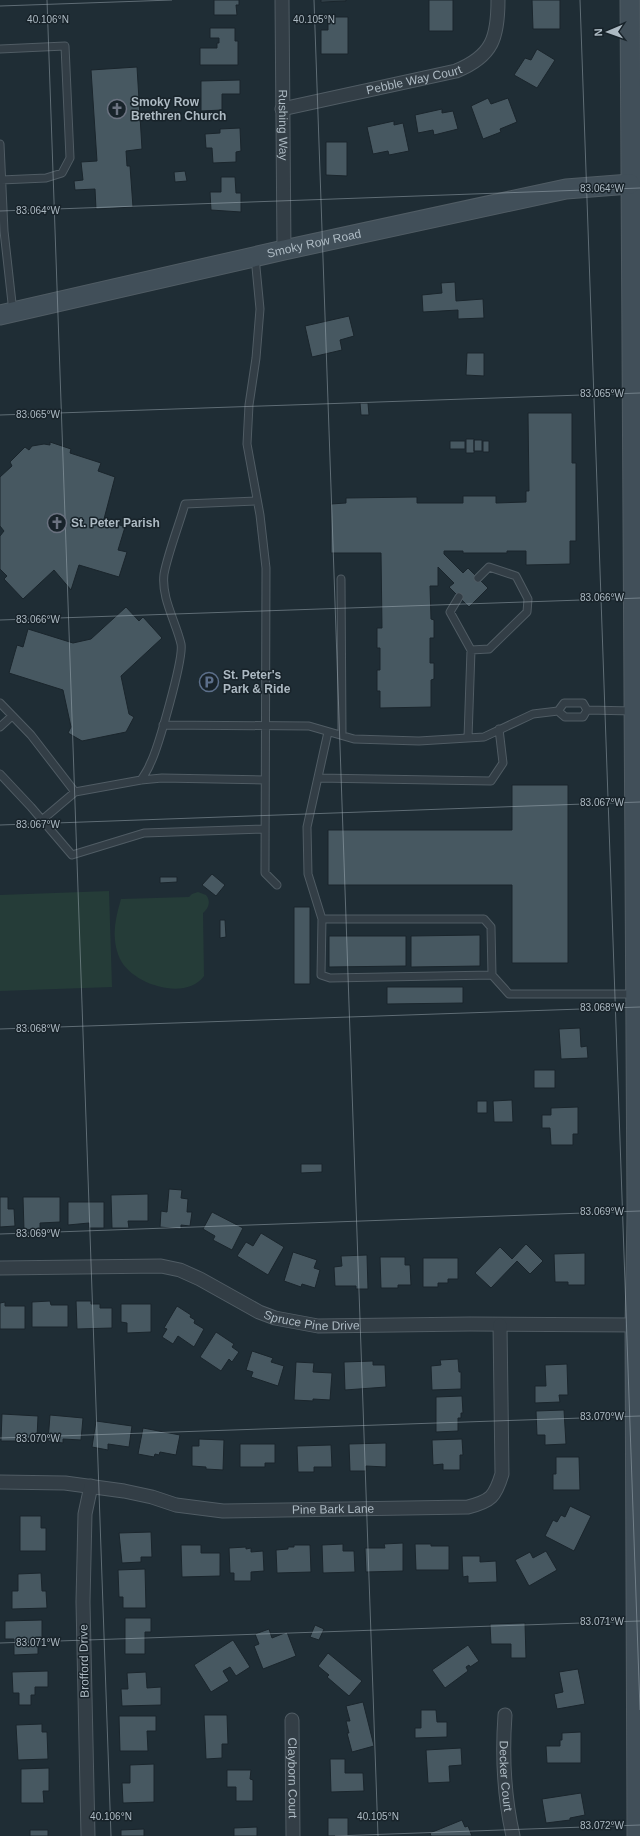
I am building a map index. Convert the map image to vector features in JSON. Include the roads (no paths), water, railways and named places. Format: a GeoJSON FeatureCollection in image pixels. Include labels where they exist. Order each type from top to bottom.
{"type":"FeatureCollection","features":[{"type":"Feature","properties":{"kind":"main road"},"geometry":{"type":"LineString","coordinates":[[630,0],[635,184],[637,393],[637,1214],[635,1325],[638,1381],[637,1836]]}},
{"type":"Feature","properties":{"kind":"main road","name":"Smoky Row Road"},"geometry":{"type":"LineString","coordinates":[[6,313],[284,250],[566,190],[635,184]]}},
{"type":"Feature","properties":{"kind":"street","name":"Rushing Way"},"geometry":{"type":"LineString","coordinates":[[282,0],[284,250]]}},
{"type":"Feature","properties":{"kind":"street","name":"Pebble Way Court"},"geometry":{"type":"LineString","coordinates":[[282,109],[456,71],[467,66],[478,60],[486,52],[494,40],[497,29],[498,0]]}},
{"type":"Feature","properties":{"kind":"street","name":"Spruce Pine Drive"},"geometry":{"type":"LineString","coordinates":[[0,1268],[161,1266],[180,1270],[200,1279],[259,1312],[275,1318],[318,1326],[635,1325]]}},
{"type":"Feature","properties":{"kind":"street","name":"Pine Bark Lane"},"geometry":{"type":"LineString","coordinates":[[0,1482],[65,1483],[91,1486],[152,1497],[176,1505],[223,1511],[468,1507],[485,1503],[497,1490],[502,1474],[500,1325]]}},
{"type":"Feature","properties":{"kind":"street","name":"Brofford Drive"},"geometry":{"type":"LineString","coordinates":[[88,1836],[83,1602],[85,1514],[91,1486]]}},
{"type":"Feature","properties":{"kind":"street","name":"Decker Court"},"geometry":{"type":"LineString","coordinates":[[505,1716],[503,1746],[504,1784],[513,1836]]}},
{"type":"Feature","properties":{"kind":"street","name":"Clayborn Court"},"geometry":{"type":"LineString","coordinates":[[292,1720],[293,1836]]}},
{"type":"Feature","properties":{"kind":"lane"},"geometry":{"type":"LineString","coordinates":[[0,49],[65,46],[70,158],[62,173],[46,178],[1,180]]}},
{"type":"Feature","properties":{"kind":"lane"},"geometry":{"type":"LineString","coordinates":[[0,144],[6,313]]}},
{"type":"Feature","properties":{"kind":"lane"},"geometry":{"type":"LineString","coordinates":[[255,257],[260,309],[256,358],[249,404],[248,444],[266,568],[265,873],[276,886]]}},
{"type":"Feature","properties":{"kind":"lane"},"geometry":{"type":"LineString","coordinates":[[141,780],[151,764],[163,725],[176,682],[182,646],[171,615],[164,575],[185,504],[257,502]]}},
{"type":"Feature","properties":{"kind":"lane"},"geometry":{"type":"LineString","coordinates":[[471,650],[489,649],[527,612],[528,599],[516,576],[489,567],[478,578]]}},
{"type":"Feature","properties":{"kind":"lane"},"geometry":{"type":"LineString","coordinates":[[341,579],[342,736]]}},
{"type":"Feature","properties":{"kind":"lane"},"geometry":{"type":"LineString","coordinates":[[459,597],[450,612],[471,650],[468,738]]}},
{"type":"Feature","properties":{"kind":"lane"},"geometry":{"type":"LineString","coordinates":[[0,703],[31,736],[75,792]]}},
{"type":"Feature","properties":{"kind":"lane"},"geometry":{"type":"LineString","coordinates":[[163,725],[308,726],[354,738],[419,741],[484,737],[533,714],[558,711],[564,703],[583,703],[587,710]]}},
{"type":"Feature","properties":{"kind":"lane"},"geometry":{"type":"LineString","coordinates":[[587,710],[637,707]]}},
{"type":"Feature","properties":{"kind":"lane"},"geometry":{"type":"LineString","coordinates":[[558,711],[565,717],[583,717],[587,710]]}},
{"type":"Feature","properties":{"kind":"lane"},"geometry":{"type":"LineString","coordinates":[[0,727],[12,716]]}},
{"type":"Feature","properties":{"kind":"lane"},"geometry":{"type":"LineString","coordinates":[[318,778],[491,781],[503,763],[499,729]]}},
{"type":"Feature","properties":{"kind":"lane"},"geometry":{"type":"LineString","coordinates":[[328,732],[307,827],[308,874],[322,919],[321,975],[330,978],[492,975]]}},
{"type":"Feature","properties":{"kind":"lane"},"geometry":{"type":"LineString","coordinates":[[0,774],[72,855],[144,833],[265,829]]}},
{"type":"Feature","properties":{"kind":"lane"},"geometry":{"type":"LineString","coordinates":[[42,820],[75,792],[141,780],[162,778],[265,780]]}},
{"type":"Feature","properties":{"kind":"lane"},"geometry":{"type":"LineString","coordinates":[[322,919],[484,918],[491,927],[492,975],[510,994],[636,994]]}},
{"type":"Feature","properties":{"kind":"place","name":"Smoky Row Brethren Church"},"geometry":{"type":"Point","coordinates":[117,109]}},
{"type":"Feature","properties":{"kind":"place","name":"St. Peter Parish"},"geometry":{"type":"Point","coordinates":[57,523]}},
{"type":"Feature","properties":{"kind":"place","name":"St. Peter's Park & Ride"},"geometry":{"type":"Point","coordinates":[209,682]}}]}
